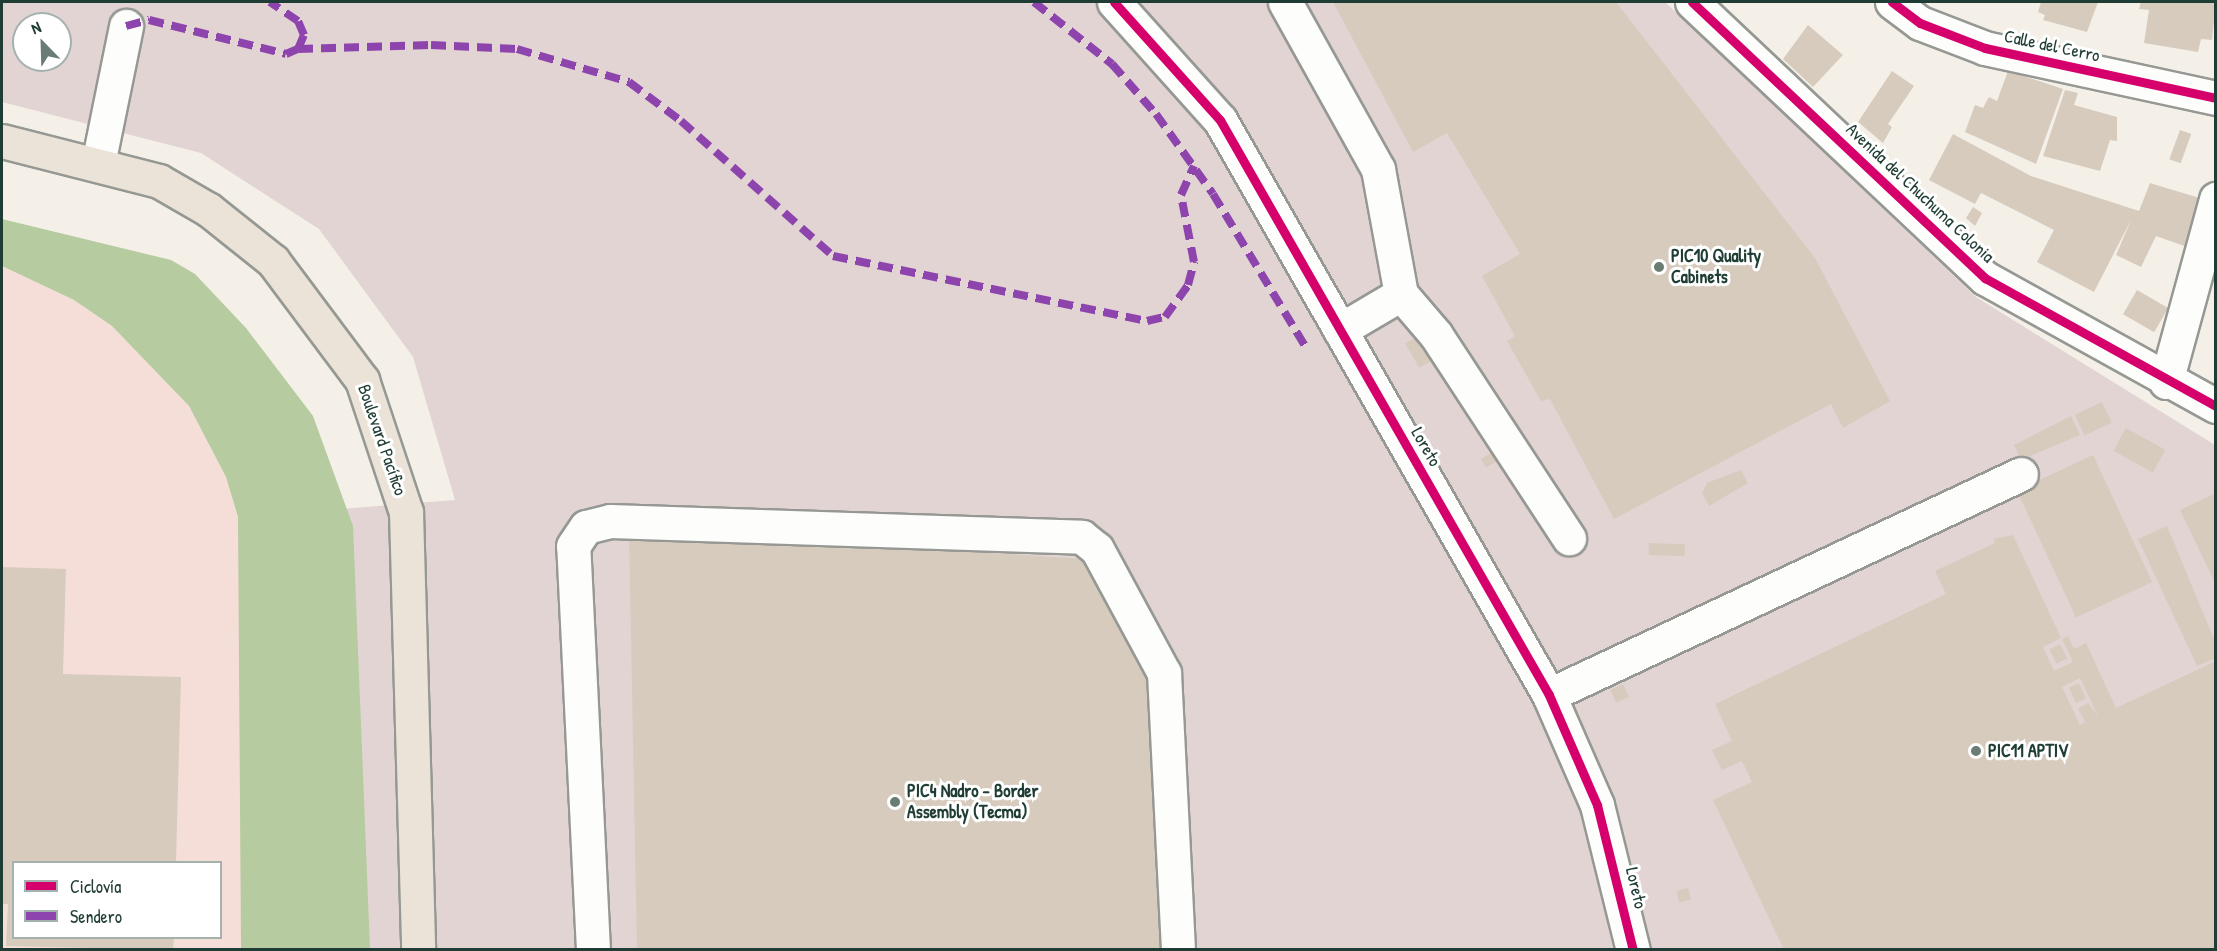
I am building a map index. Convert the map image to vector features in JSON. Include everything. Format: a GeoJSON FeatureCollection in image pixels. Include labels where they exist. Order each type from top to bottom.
{"type":"FeatureCollection","features":[{"type":"Feature","properties":{"kind":"main road","name":"Boulevard Pacífico"},"geometry":{"type":"LineString","coordinates":[[2,141],[159,181],[209,210],[273,261],[362,381],[378,419],[406,512],[418,950]]}},
{"type":"Feature","properties":{"kind":"street","name":"Loreto"},"geometry":{"type":"LineString","coordinates":[[1114,2],[1220,120],[1549,695],[1597,805],[1633,950]]}},
{"type":"Feature","properties":{"kind":"street"},"geometry":{"type":"LineString","coordinates":[[1285,2],[1378,169],[1401,294],[1436,335],[1569,538]]}},
{"type":"Feature","properties":{"kind":"street","name":"Avenida del Chuchuma Colonia"},"geometry":{"type":"LineString","coordinates":[[1692,2],[1985,278],[2166,382],[2216,406]]}},
{"type":"Feature","properties":{"kind":"street","name":"Calle del Cerro"},"geometry":{"type":"LineString","coordinates":[[1892,2],[1920,23],[1985,48],[2216,98]]}},
{"type":"Feature","properties":{"kind":"street"},"geometry":{"type":"LineString","coordinates":[[98,164],[126,26]]}},
{"type":"Feature","properties":{"kind":"street"},"geometry":{"type":"LineString","coordinates":[[2166,382],[2216,199]]}},
{"type":"Feature","properties":{"kind":"street"},"geometry":{"type":"LineString","coordinates":[[1340,330],[1401,294]]}},
{"type":"Feature","properties":{"kind":"street"},"geometry":{"type":"LineString","coordinates":[[1549,695],[2020,474]]}},
{"type":"Feature","properties":{"kind":"street"},"geometry":{"type":"LineString","coordinates":[[593,950],[573,546],[586,527],[610,520],[1083,537],[1097,549],[1164,673],[1178,950]]}},
{"type":"Feature","properties":{"kind":"shaded area"},"geometry":{"type":"Polygon","coordinates":[[[2,2],[1665,2],[1976,297],[2215,445],[2215,949],[251,949],[238,517],[455,500],[413,357],[319,229],[201,153],[2,102],[2,2]]]}},
{"type":"Feature","properties":{"kind":"shaded area"},"geometry":{"type":"Polygon","coordinates":[[[2,266],[74,300],[112,326],[189,406],[226,477],[238,517],[251,949],[2,949],[2,266]]]}},
{"type":"Feature","properties":{"kind":"green space"},"geometry":{"type":"Polygon","coordinates":[[[2,219],[171,260],[195,274],[246,328],[313,416],[353,526],[370,949],[241,949],[238,517],[226,477],[189,406],[112,326],[74,300],[2,266],[2,219]]]}},
{"type":"Feature","properties":{"kind":"building","name":"PIC10 Quality Cabinets"},"geometry":{"type":"Polygon","coordinates":[[[1333,2],[1616,2],[1815,258],[1890,401],[1843,428],[1831,404],[1614,519],[1550,399],[1541,401],[1507,341],[1515,336],[1482,276],[1520,254],[1447,133],[1413,152],[1333,2]]]}},
{"type":"Feature","properties":{"kind":"building"},"geometry":{"type":"Polygon","coordinates":[[[2041,2],[2098,2],[2087,32],[2043,20],[2045,15],[2038,12],[2041,2]]]}},
{"type":"Feature","properties":{"kind":"building"},"geometry":{"type":"Polygon","coordinates":[[[2141,2],[2216,2],[2212,40],[2201,39],[2198,52],[2144,43],[2149,10],[2139,9],[2141,2]]]}},
{"type":"Feature","properties":{"kind":"building"},"geometry":{"type":"Polygon","coordinates":[[[1808,25],[1843,55],[1813,87],[1783,59],[1808,25]]]}},
{"type":"Feature","properties":{"kind":"building"},"geometry":{"type":"Polygon","coordinates":[[[1892,71],[1914,86],[1888,124],[1892,127],[1883,143],[1858,122],[1892,71]]]}},
{"type":"Feature","properties":{"kind":"building"},"geometry":{"type":"Polygon","coordinates":[[[2008,71],[2063,89],[2036,164],[1965,132],[1975,105],[1983,108],[1989,97],[1997,101],[2008,71]]]}},
{"type":"Feature","properties":{"kind":"building"},"geometry":{"type":"Polygon","coordinates":[[[2065,90],[2078,93],[2074,105],[2117,117],[2117,141],[2110,140],[2100,171],[2043,156],[2065,90]]]}},
{"type":"Feature","properties":{"kind":"building"},"geometry":{"type":"Polygon","coordinates":[[[2180,130],[2191,134],[2181,163],[2169,159],[2180,130]]]}},
{"type":"Feature","properties":{"kind":"building"},"geometry":{"type":"Polygon","coordinates":[[[1953,134],[2031,176],[2139,211],[2150,183],[2206,200],[2190,248],[2156,236],[2141,267],[2116,255],[2131,220],[2094,292],[2037,262],[2054,230],[1981,193],[1975,204],[1929,180],[1953,134]]]}},
{"type":"Feature","properties":{"kind":"building"},"geometry":{"type":"Polygon","coordinates":[[[1973,207],[1982,213],[1975,226],[1966,218],[1973,207]]]}},
{"type":"Feature","properties":{"kind":"building"},"geometry":{"type":"Polygon","coordinates":[[[2137,290],[2168,308],[2154,332],[2123,314],[2137,290]]]}},
{"type":"Feature","properties":{"kind":"building"},"geometry":{"type":"Polygon","coordinates":[[[1420,335],[1434,359],[1419,368],[1405,344],[1420,335]]]}},
{"type":"Feature","properties":{"kind":"building"},"geometry":{"type":"Polygon","coordinates":[[[2102,402],[2112,423],[2085,436],[2075,415],[2102,402]]]}},
{"type":"Feature","properties":{"kind":"building"},"geometry":{"type":"Polygon","coordinates":[[[2071,416],[2080,435],[2021,460],[2014,445],[2071,416]]]}},
{"type":"Feature","properties":{"kind":"building"},"geometry":{"type":"Polygon","coordinates":[[[2126,428],[2165,450],[2153,473],[2113,451],[2126,428]]]}},
{"type":"Feature","properties":{"kind":"building"},"geometry":{"type":"Polygon","coordinates":[[[1495,451],[1500,460],[1486,468],[1481,459],[1495,451]]]}},
{"type":"Feature","properties":{"kind":"building"},"geometry":{"type":"Polygon","coordinates":[[[2093,455],[2152,582],[2076,617],[2017,490],[2093,455]]]}},
{"type":"Feature","properties":{"kind":"building"},"geometry":{"type":"Polygon","coordinates":[[[1741,470],[1748,483],[1709,506],[1702,493],[1707,483],[1741,470]]]}},
{"type":"Feature","properties":{"kind":"building"},"geometry":{"type":"Polygon","coordinates":[[[2216,493],[2216,585],[2180,510],[2216,493]]]}},
{"type":"Feature","properties":{"kind":"building"},"geometry":{"type":"Polygon","coordinates":[[[2167,526],[2216,644],[2216,658],[2197,666],[2138,539],[2167,526]]]}},
{"type":"Feature","properties":{"kind":"building","name":"PIC4 Nadro - Border Assembly (Tecma)"},"geometry":{"type":"Polygon","coordinates":[[[629,531],[1086,559],[1147,654],[1165,950],[637,950],[629,531]]]}},
{"type":"Feature","properties":{"kind":"building","name":"PIC11 APTIV"},"geometry":{"type":"Polygon","coordinates":[[[2013,535],[2061,638],[2043,647],[2054,671],[2073,662],[2062,639],[2068,636],[2074,649],[2086,643],[2116,708],[2216,661],[2216,950],[1784,950],[1713,800],[1752,782],[1742,761],[1722,770],[1712,750],[1732,741],[1715,704],[1946,594],[1935,571],[1995,543],[1993,539],[2013,535]],[[2080,678],[2062,687],[2080,725],[2085,722],[2078,708],[2088,703],[2098,716],[2080,678]]]}},
{"type":"Feature","properties":{"kind":"building"},"geometry":{"type":"Polygon","coordinates":[[[1649,543],[1685,544],[1685,556],[1649,555],[1649,543]]]}},
{"type":"Feature","properties":{"kind":"building"},"geometry":{"type":"Polygon","coordinates":[[[2,567],[66,569],[63,674],[181,677],[176,861],[12,861],[12,939],[174,939],[173,950],[6,946],[8,904],[2,904],[2,567]]]}},
{"type":"Feature","properties":{"kind":"building"},"geometry":{"type":"Polygon","coordinates":[[[2060,644],[2067,658],[2057,664],[2049,649],[2060,644]]]}},
{"type":"Feature","properties":{"kind":"building"},"geometry":{"type":"Polygon","coordinates":[[[2079,683],[2086,699],[2076,703],[2069,687],[2079,683]]]}},
{"type":"Feature","properties":{"kind":"building"},"geometry":{"type":"Polygon","coordinates":[[[1623,684],[1629,697],[1616,703],[1610,690],[1623,684]]]}},
{"type":"Feature","properties":{"kind":"building"},"geometry":{"type":"Polygon","coordinates":[[[1688,888],[1691,900],[1679,903],[1676,891],[1688,888]]]}},
{"type":"Feature","properties":{"kind":"marked path"},"geometry":{"type":"LineString","coordinates":[[126,26],[149,20],[286,54],[298,49],[304,35],[298,21],[270,2]]}},
{"type":"Feature","properties":{"kind":"marked path"},"geometry":{"type":"LineString","coordinates":[[1034,2],[1112,64],[1156,114],[1213,194],[1305,346]]}},
{"type":"Feature","properties":{"kind":"marked path"},"geometry":{"type":"LineString","coordinates":[[298,49],[431,45],[517,49],[629,82],[681,121],[833,256],[1147,321],[1165,317],[1188,285],[1194,262],[1181,195],[1194,166]]}},
{"type":"Feature","properties":{"kind":"cycle path"},"geometry":{"type":"LineString","coordinates":[[1114,2],[1220,120],[1549,695],[1597,805],[1633,950]]}},
{"type":"Feature","properties":{"kind":"cycle path"},"geometry":{"type":"LineString","coordinates":[[1692,2],[1985,278],[2216,406]]}},
{"type":"Feature","properties":{"kind":"cycle path"},"geometry":{"type":"LineString","coordinates":[[1892,2],[1920,23],[1985,48],[2216,98]]}},
{"type":"Feature","properties":{"kind":"place","name":"PIC10 Quality Cabinets"},"geometry":{"type":"Point","coordinates":[1659,267]}},
{"type":"Feature","properties":{"kind":"place","name":"PIC11 APTIV"},"geometry":{"type":"Point","coordinates":[1976,751]}},
{"type":"Feature","properties":{"kind":"place","name":"PIC4 Nadro - Border Assembly (Tecma)"},"geometry":{"type":"Point","coordinates":[895,802]}}]}
